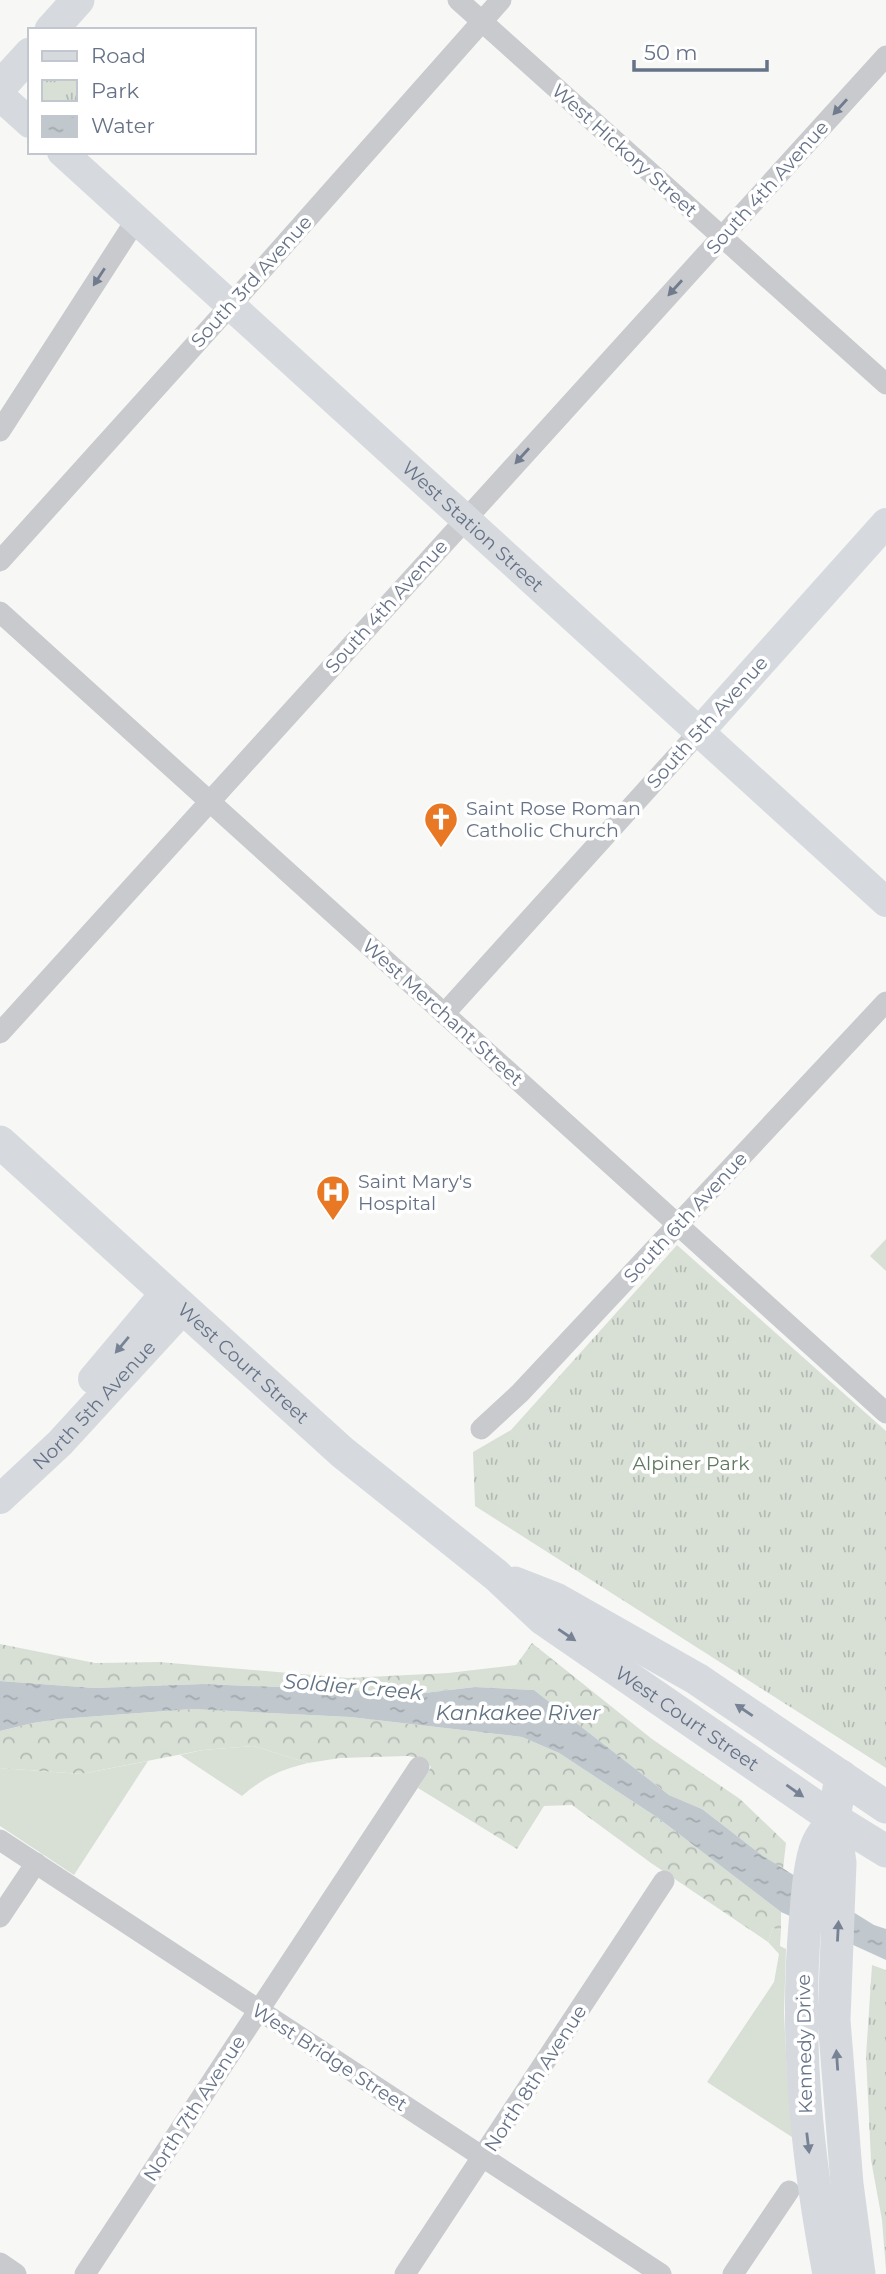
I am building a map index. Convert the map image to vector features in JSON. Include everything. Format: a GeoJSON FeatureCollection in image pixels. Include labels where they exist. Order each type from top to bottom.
{"type":"FeatureCollection","features":[{"type":"Feature","properties":{"kind":"main road"},"geometry":{"type":"LineString","coordinates":[[53,28],[78,0]]}},
{"type":"Feature","properties":{"kind":"main road"},"geometry":{"type":"LineString","coordinates":[[0,87],[28,56]]}},
{"type":"Feature","properties":{"kind":"main road"},"geometry":{"type":"LineString","coordinates":[[0,96],[28,121]]}},
{"type":"Feature","properties":{"kind":"main road","name":"West Station Street"},"geometry":{"type":"LineString","coordinates":[[64,154],[886,902]]}},
{"type":"Feature","properties":{"kind":"main road","name":"South 5th Avenue"},"geometry":{"type":"LineString","coordinates":[[699,732],[886,523]]}},
{"type":"Feature","properties":{"kind":"main road","name":"West Court Street"},"geometry":{"type":"LineString","coordinates":[[0,1142],[342,1452],[496,1575],[543,1619],[830,1842],[886,1852]]}},
{"type":"Feature","properties":{"kind":"main road","name":"North 5th Avenue"},"geometry":{"type":"LineString","coordinates":[[0,1499],[60,1443],[175,1300]]}},
{"type":"Feature","properties":{"kind":"main road","name":"West Court Street"},"geometry":{"type":"LineString","coordinates":[[496,1575],[556,1599],[697,1679],[886,1807]]}},
{"type":"Feature","properties":{"kind":"main road","name":"Kennedy Drive"},"geometry":{"type":"LineString","coordinates":[[841,1776],[830,1842],[835,1999],[840,2117],[859,2274]]}},
{"type":"Feature","properties":{"kind":"main road","name":"Kennedy Drive"},"geometry":{"type":"LineString","coordinates":[[829,2274],[807,2138],[802,2067],[801,1977],[808,1895],[830,1842]]}},
{"type":"Feature","properties":{"kind":"street","name":"West Hickory Street"},"geometry":{"type":"LineString","coordinates":[[458,0],[886,384]]}},
{"type":"Feature","properties":{"kind":"street","name":"South 3rd Avenue"},"geometry":{"type":"LineString","coordinates":[[0,561],[501,0]]}},
{"type":"Feature","properties":{"kind":"street","name":"South 4th Avenue"},"geometry":{"type":"LineString","coordinates":[[0,1032],[886,56]]}},
{"type":"Feature","properties":{"kind":"street"},"geometry":{"type":"LineString","coordinates":[[0,431],[136,219]]}},
{"type":"Feature","properties":{"kind":"street","name":"West Merchant Street"},"geometry":{"type":"LineString","coordinates":[[0,612],[886,1413]]}},
{"type":"Feature","properties":{"kind":"street","name":"South 5th Avenue"},"geometry":{"type":"LineString","coordinates":[[444,1014],[699,732]]}},
{"type":"Feature","properties":{"kind":"street","name":"South 6th Avenue"},"geometry":{"type":"LineString","coordinates":[[481,1429],[508,1406],[886,1002]]}},
{"type":"Feature","properties":{"kind":"street","name":"North 7th Avenue"},"geometry":{"type":"LineString","coordinates":[[85,2274],[419,1767]]}},
{"type":"Feature","properties":{"kind":"street","name":"West Bridge Street"},"geometry":{"type":"LineString","coordinates":[[0,1840],[661,2274]]}},
{"type":"Feature","properties":{"kind":"street"},"geometry":{"type":"LineString","coordinates":[[0,1917],[36,1863]]}},
{"type":"Feature","properties":{"kind":"street","name":"North 8th Avenue"},"geometry":{"type":"LineString","coordinates":[[405,2274],[664,1881]]}},
{"type":"Feature","properties":{"kind":"street"},"geometry":{"type":"LineString","coordinates":[[733,2274],[789,2191]]}},
{"type":"Feature","properties":{"kind":"street"},"geometry":{"type":"LineString","coordinates":[[0,2263],[16,2274]]}},
{"type":"Feature","properties":{"kind":"green space"},"geometry":{"type":"Polygon","coordinates":[[[886,1239],[886,1271],[870,1256],[886,1239]]]}},
{"type":"Feature","properties":{"kind":"green space","name":"Alpiner Park"},"geometry":{"type":"Polygon","coordinates":[[[677,1245],[886,1431],[886,1768],[475,1506],[473,1452],[511,1430],[677,1245]]]}},
{"type":"Feature","properties":{"kind":"green space"},"geometry":{"type":"Polygon","coordinates":[[[532,1643],[652,1739],[740,1799],[786,1843],[783,1869],[702,1809],[669,1795],[534,1690],[475,1687],[424,1693],[203,1684],[94,1688],[0,1681],[0,1644],[95,1663],[159,1662],[348,1678],[448,1673],[516,1665],[532,1643]]]}},
{"type":"Feature","properties":{"kind":"green space"},"geometry":{"type":"Polygon","coordinates":[[[192,1709],[350,1717],[522,1737],[559,1753],[658,1818],[781,1912],[781,1930],[773,1928],[768,1942],[651,1863],[572,1805],[544,1806],[517,1849],[418,1788],[431,1767],[425,1760],[408,1756],[340,1758],[308,1763],[253,1746],[203,1750],[81,1774],[0,1768],[0,1731],[60,1719],[192,1709]]]}},
{"type":"Feature","properties":{"kind":"green space"},"geometry":{"type":"Polygon","coordinates":[[[253,1746],[308,1763],[273,1775],[242,1796],[180,1755],[203,1750],[253,1746]]]}},
{"type":"Feature","properties":{"kind":"green space"},"geometry":{"type":"Polygon","coordinates":[[[148,1761],[74,1875],[0,1826],[0,1768],[81,1774],[148,1761]]]}},
{"type":"Feature","properties":{"kind":"green space"},"geometry":{"type":"Polygon","coordinates":[[[773,1928],[781,1930],[780,1946],[786,1949],[784,2013],[787,2073],[795,2139],[707,2082],[774,1982],[779,1954],[768,1942],[773,1928]]]}},
{"type":"Feature","properties":{"kind":"green space"},"geometry":{"type":"Polygon","coordinates":[[[872,1965],[886,1970],[886,2271],[882,2220],[871,2160],[866,2056],[872,1965]]]}},
{"type":"Feature","properties":{"kind":"water","name":"Kankakee River"},"geometry":{"type":"Polygon","coordinates":[[[0,1681],[94,1688],[203,1684],[424,1693],[475,1687],[534,1690],[669,1795],[702,1809],[763,1856],[874,1925],[886,1929],[886,1960],[781,1912],[658,1818],[559,1753],[522,1737],[350,1717],[192,1709],[60,1719],[0,1731],[0,1681]]]}},
{"type":"Feature","properties":{"kind":"place","name":"Saint Rose Roman Catholic Church"},"geometry":{"type":"Point","coordinates":[441,849]}},
{"type":"Feature","properties":{"kind":"place","name":"Saint Mary's Hospital"},"geometry":{"type":"Point","coordinates":[333,1222]}},
{"type":"Feature","properties":{"kind":"water label","name":"Soldier Creek"},"geometry":{"type":"Point","coordinates":[353,1687]}}]}
